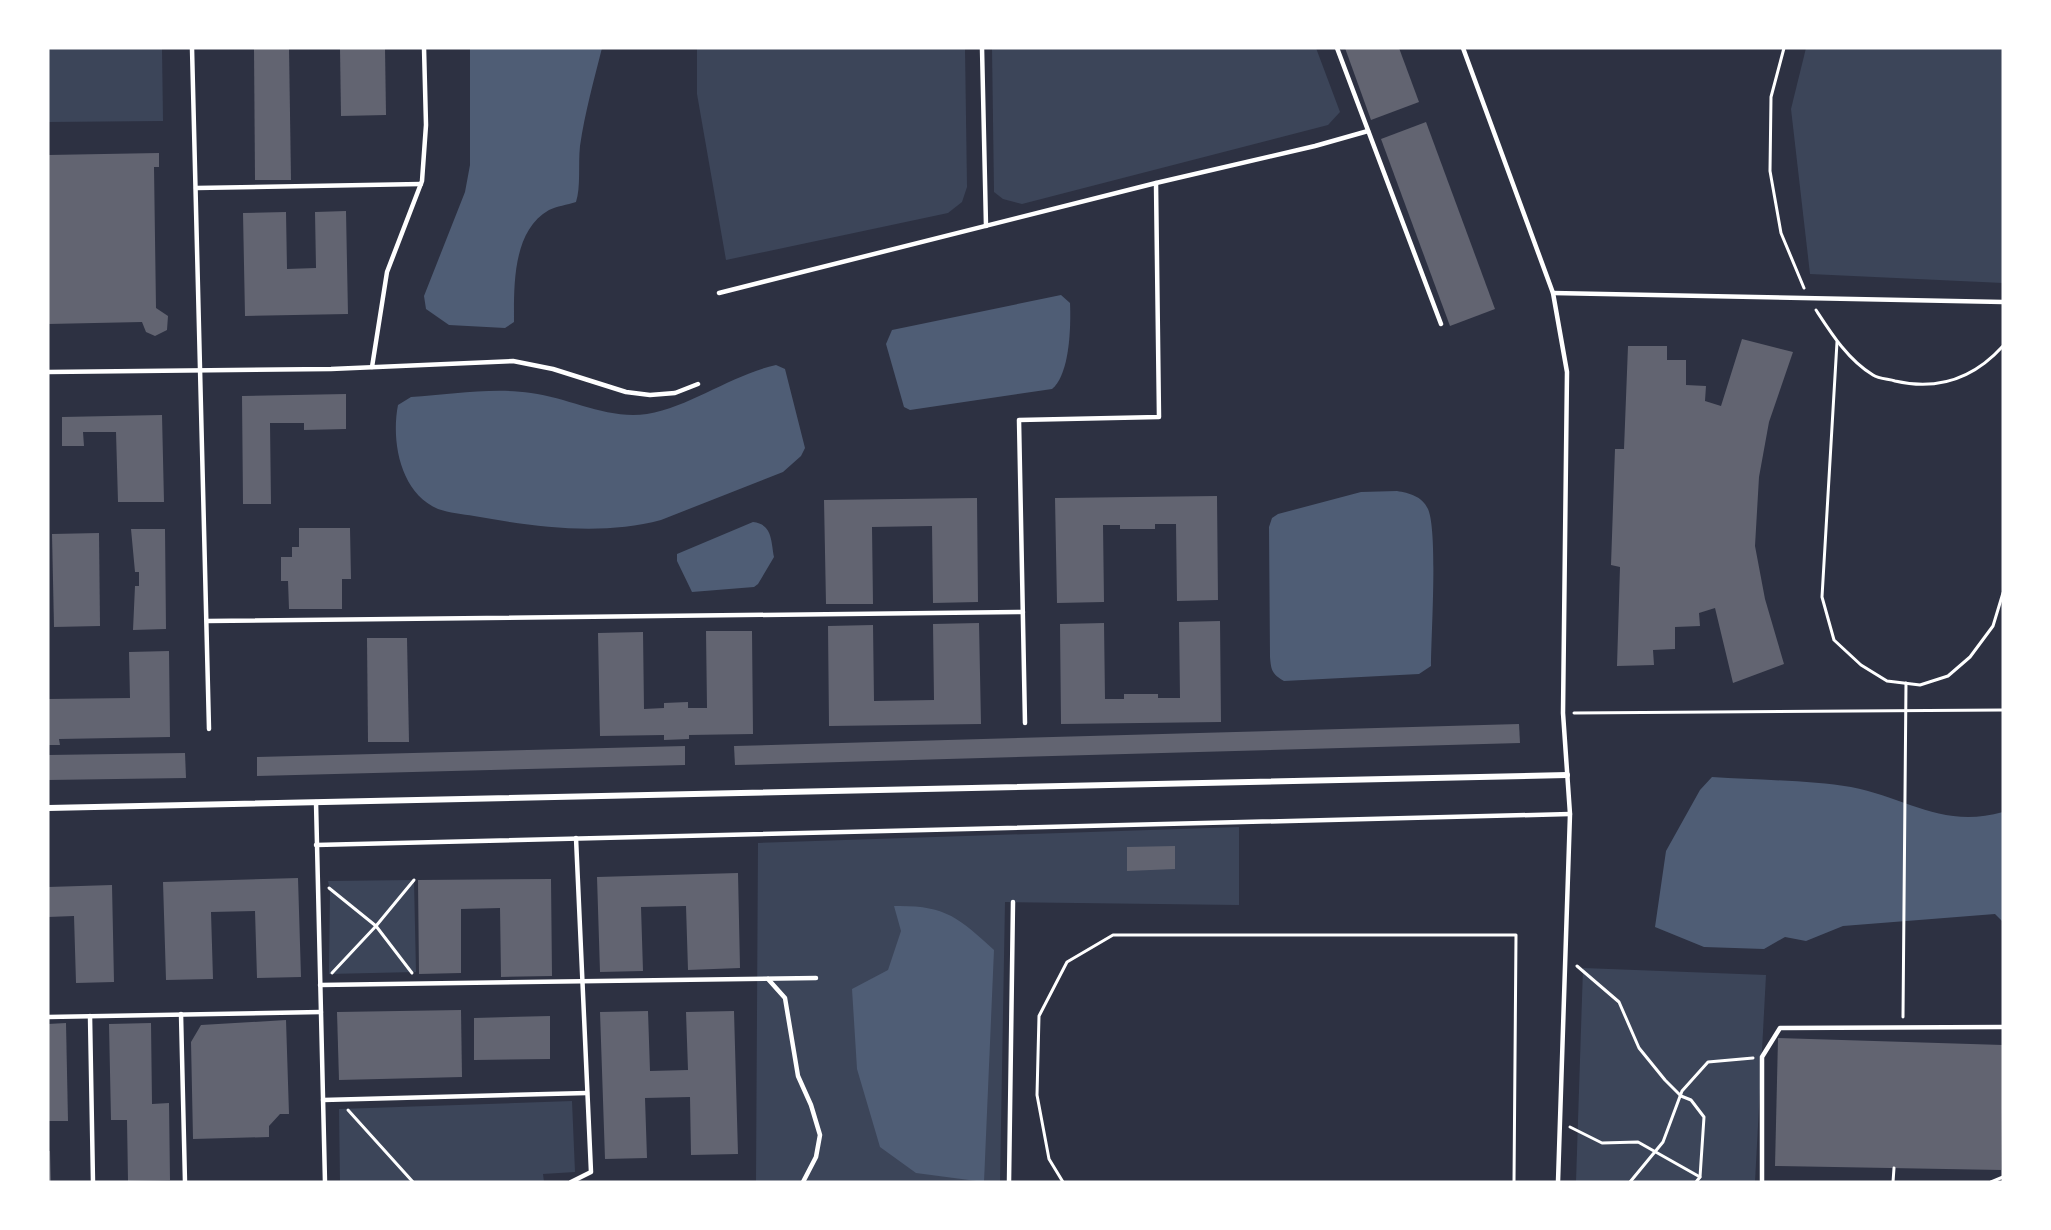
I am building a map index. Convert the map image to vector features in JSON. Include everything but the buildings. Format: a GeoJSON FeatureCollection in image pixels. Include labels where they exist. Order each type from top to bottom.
{"type":"FeatureCollection","features":[{"type":"Feature","properties":{"kind":"street"},"geometry":{"type":"LineString","coordinates":[[48,808],[1567,776]]}},
{"type":"Feature","properties":{"kind":"lane"},"geometry":{"type":"LineString","coordinates":[[192,48],[209,729]]}},
{"type":"Feature","properties":{"kind":"lane"},"geometry":{"type":"LineString","coordinates":[[372,367],[387,272],[421,184],[426,125],[424,48]]}},
{"type":"Feature","properties":{"kind":"lane"},"geometry":{"type":"LineString","coordinates":[[982,48],[986,226]]}},
{"type":"Feature","properties":{"kind":"lane"},"geometry":{"type":"LineString","coordinates":[[1337,48],[1441,324]]}},
{"type":"Feature","properties":{"kind":"lane"},"geometry":{"type":"LineString","coordinates":[[1463,48],[1553,293],[1567,372],[1563,713],[1570,814],[1558,1182]]}},
{"type":"Feature","properties":{"kind":"lane"},"geometry":{"type":"LineString","coordinates":[[719,293],[1368,131]]}},
{"type":"Feature","properties":{"kind":"lane"},"geometry":{"type":"LineString","coordinates":[[1025,723],[1019,420],[1159,417],[1156,183]]}},
{"type":"Feature","properties":{"kind":"lane"},"geometry":{"type":"LineString","coordinates":[[196,188],[421,184]]}},
{"type":"Feature","properties":{"kind":"lane"},"geometry":{"type":"LineString","coordinates":[[1553,293],[2003,302]]}},
{"type":"Feature","properties":{"kind":"lane"},"geometry":{"type":"LineString","coordinates":[[48,372],[372,367],[513,361],[553,369],[626,392],[650,395],[675,393],[698,384]]}},
{"type":"Feature","properties":{"kind":"lane"},"geometry":{"type":"LineString","coordinates":[[207,621],[1023,612]]}},
{"type":"Feature","properties":{"kind":"lane"},"geometry":{"type":"LineString","coordinates":[[315,802],[325,1182]]}},
{"type":"Feature","properties":{"kind":"lane"},"geometry":{"type":"LineString","coordinates":[[316,845],[1570,814]]}},
{"type":"Feature","properties":{"kind":"lane"},"geometry":{"type":"LineString","coordinates":[[571,1182],[591,1172],[576,838]]}},
{"type":"Feature","properties":{"kind":"lane"},"geometry":{"type":"LineString","coordinates":[[1009,1182],[1013,902]]}},
{"type":"Feature","properties":{"kind":"lane"},"geometry":{"type":"LineString","coordinates":[[320,985],[816,978]]}},
{"type":"Feature","properties":{"kind":"lane"},"geometry":{"type":"LineString","coordinates":[[768,979],[786,998],[798,1076],[811,1105],[820,1135],[816,1157],[803,1182]]}},
{"type":"Feature","properties":{"kind":"lane"},"geometry":{"type":"LineString","coordinates":[[48,1017],[321,1011]]}},
{"type":"Feature","properties":{"kind":"lane"},"geometry":{"type":"LineString","coordinates":[[181,1014],[185,1182]]}},
{"type":"Feature","properties":{"kind":"lane"},"geometry":{"type":"LineString","coordinates":[[90,1016],[93,1182]]}},
{"type":"Feature","properties":{"kind":"lane"},"geometry":{"type":"LineString","coordinates":[[1761,1182],[1762,1057],[1780,1028],[2003,1027]]}},
{"type":"Feature","properties":{"kind":"lane"},"geometry":{"type":"LineString","coordinates":[[323,1100],[587,1093]]}},
{"type":"Feature","properties":{"kind":"path"},"geometry":{"type":"LineString","coordinates":[[1784,48],[1771,97],[1770,171],[1781,233],[1808,298],[1837,342],[1874,376],[1916,386],[1955,381],[1992,358],[2003,346]]}},
{"type":"Feature","properties":{"kind":"path"},"geometry":{"type":"LineString","coordinates":[[1837,342],[1822,597],[1834,640],[1861,665],[1887,681],[1920,685],[1948,676],[1970,657],[1993,626],[2003,593]]}},
{"type":"Feature","properties":{"kind":"path"},"geometry":{"type":"LineString","coordinates":[[1903,1028],[1906,683]]}},
{"type":"Feature","properties":{"kind":"path"},"geometry":{"type":"LineString","coordinates":[[1563,713],[2003,710]]}},
{"type":"Feature","properties":{"kind":"path"},"geometry":{"type":"LineString","coordinates":[[317,879],[376,926],[421,983]]}},
{"type":"Feature","properties":{"kind":"path"},"geometry":{"type":"LineString","coordinates":[[320,985],[376,926],[414,880]]}},
{"type":"Feature","properties":{"kind":"path"},"geometry":{"type":"LineString","coordinates":[[1063,1182],[1049,1159],[1036,1095],[1039,1016],[1067,962],[1113,935],[1516,934],[1514,1182]]}},
{"type":"Feature","properties":{"kind":"path"},"geometry":{"type":"LineString","coordinates":[[1565,957],[1619,1002],[1639,1048],[1681,1096],[1691,1100],[1704,1117],[1700,1177],[1696,1182]]}},
{"type":"Feature","properties":{"kind":"path"},"geometry":{"type":"LineString","coordinates":[[1630,1182],[1663,1142],[1681,1096],[1708,1062],[1762,1057]]}},
{"type":"Feature","properties":{"kind":"path"},"geometry":{"type":"LineString","coordinates":[[339,1100],[413,1182]]}},
{"type":"Feature","properties":{"kind":"path"},"geometry":{"type":"LineString","coordinates":[[1560,1122],[1602,1143],[1638,1142],[1700,1177]]}},
{"type":"Feature","properties":{"kind":"path"},"geometry":{"type":"LineString","coordinates":[[1893,1182],[1894,1168]]}},
{"type":"Feature","properties":{"kind":"path"},"geometry":{"type":"LineString","coordinates":[[1991,1182],[2003,1177]]}},
{"type":"Feature","properties":{"kind":"shaded area"},"geometry":{"type":"Polygon","coordinates":[[[48,48],[162,48],[163,121],[48,122],[48,48]]]}},
{"type":"Feature","properties":{"kind":"shaded area"},"geometry":{"type":"Polygon","coordinates":[[[470,48],[602,48],[582,133],[576,202],[549,210],[537,219],[528,231],[522,245],[515,277],[514,322],[505,328],[449,325],[426,309],[424,296],[465,192],[470,165],[470,48]]]}},
{"type":"Feature","properties":{"kind":"shaded area"},"geometry":{"type":"Polygon","coordinates":[[[697,48],[965,48],[967,187],[962,202],[948,213],[726,260],[697,94],[697,48]]]}},
{"type":"Feature","properties":{"kind":"shaded area"},"geometry":{"type":"Polygon","coordinates":[[[992,48],[1316,48],[1340,112],[1328,125],[1022,204],[1003,199],[994,192],[992,48]]]}},
{"type":"Feature","properties":{"kind":"shaded area"},"geometry":{"type":"Polygon","coordinates":[[[1806,48],[2003,48],[2003,283],[1810,274],[1791,109],[1806,48]]]}},
{"type":"Feature","properties":{"kind":"shaded area"},"geometry":{"type":"Polygon","coordinates":[[[1061,295],[1070,303],[1068,349],[1063,372],[1052,389],[910,410],[904,407],[886,344],[892,330],[1061,295]]]}},
{"type":"Feature","properties":{"kind":"shaded area"},"geometry":{"type":"Polygon","coordinates":[[[776,365],[785,369],[805,448],[801,456],[783,472],[661,520],[615,528],[592,529],[521,524],[447,512],[425,501],[415,491],[401,464],[396,434],[398,405],[411,397],[516,391],[618,414],[647,414],[680,404],[743,376],[776,365]]]}},
{"type":"Feature","properties":{"kind":"shaded area"},"geometry":{"type":"Polygon","coordinates":[[[1397,491],[1419,498],[1428,509],[1431,521],[1433,561],[1431,666],[1419,674],[1284,681],[1273,671],[1270,657],[1269,527],[1272,518],[1278,514],[1361,492],[1397,491]]]}},
{"type":"Feature","properties":{"kind":"shaded area"},"geometry":{"type":"Polygon","coordinates":[[[753,522],[764,526],[770,534],[774,557],[758,584],[754,587],[692,592],[677,561],[677,554],[753,522]]]}},
{"type":"Feature","properties":{"kind":"shaded area"},"geometry":{"type":"Polygon","coordinates":[[[1712,777],[1851,787],[1926,810],[1962,817],[2003,812],[2003,922],[1995,914],[1843,926],[1806,941],[1785,937],[1764,949],[1704,947],[1655,927],[1666,851],[1700,790],[1712,777]]]}},
{"type":"Feature","properties":{"kind":"shaded area"},"geometry":{"type":"Polygon","coordinates":[[[1239,827],[1239,905],[1005,902],[1000,1182],[756,1182],[758,843],[1239,827]]]}},
{"type":"Feature","properties":{"kind":"shaded area"},"geometry":{"type":"Polygon","coordinates":[[[414,880],[416,972],[329,974],[330,890],[328,881],[414,880]]]}},
{"type":"Feature","properties":{"kind":"shaded area"},"geometry":{"type":"Polygon","coordinates":[[[894,906],[926,908],[950,915],[994,950],[984,1182],[916,1173],[880,1147],[857,1069],[852,989],[888,970],[901,931],[894,906]]]}},
{"type":"Feature","properties":{"kind":"shaded area"},"geometry":{"type":"Polygon","coordinates":[[[1583,968],[1766,975],[1755,1182],[1576,1182],[1583,968]]]}},
{"type":"Feature","properties":{"kind":"shaded area"},"geometry":{"type":"Polygon","coordinates":[[[572,1101],[575,1172],[543,1174],[544,1182],[340,1182],[339,1109],[572,1101]]]}}]}
